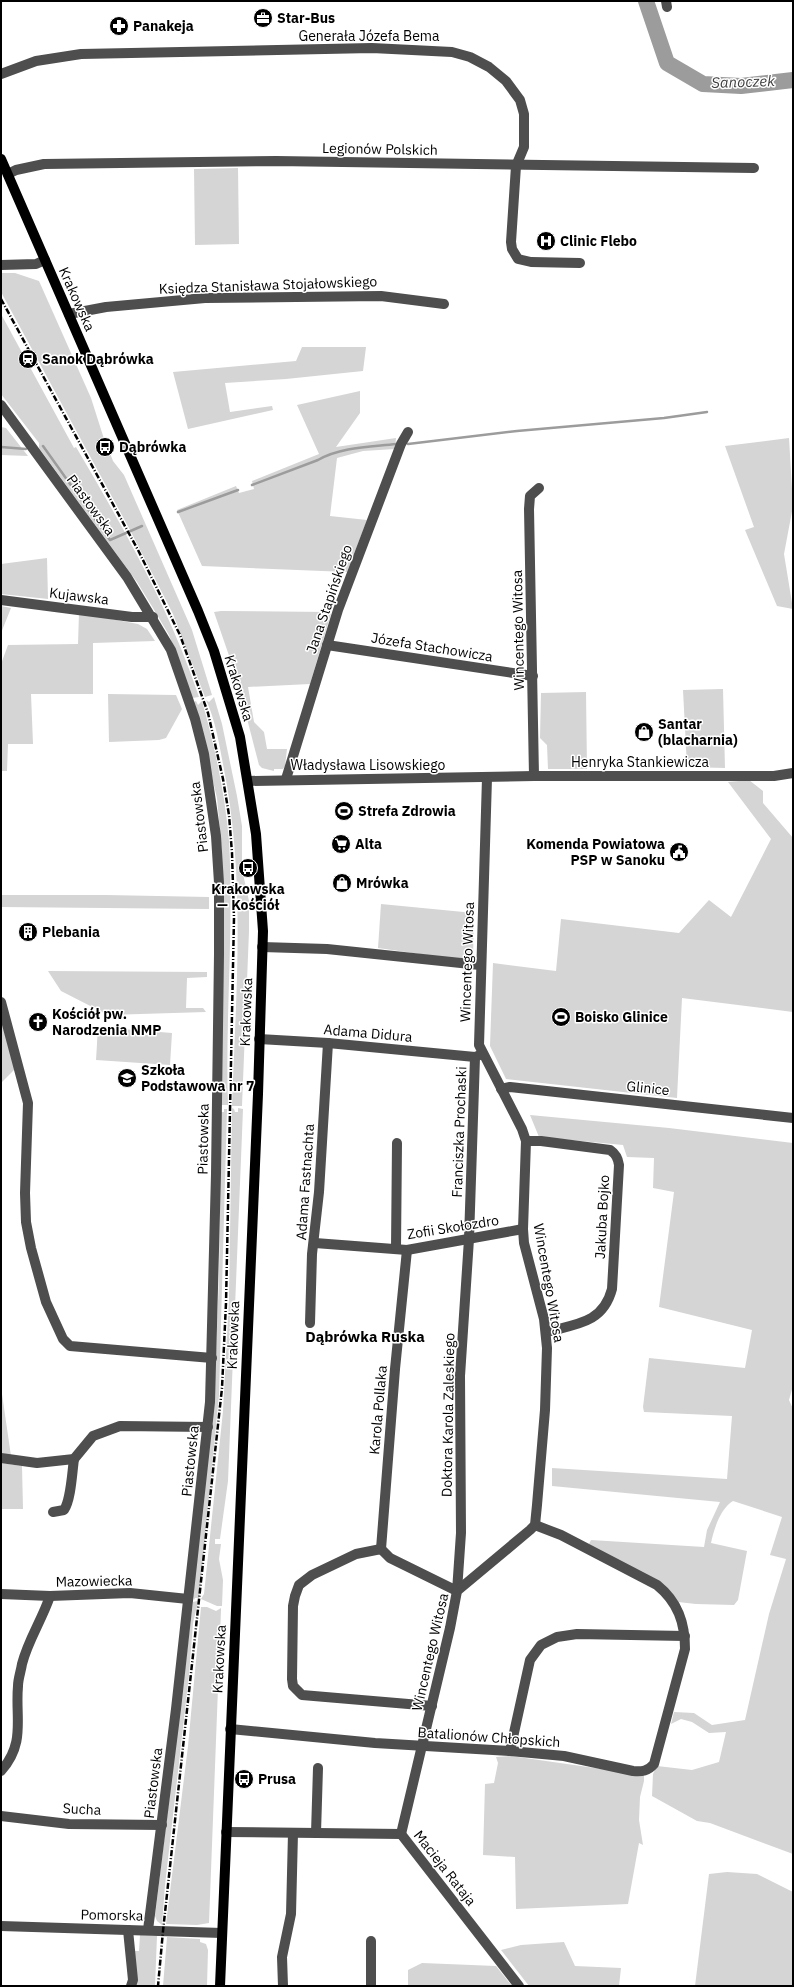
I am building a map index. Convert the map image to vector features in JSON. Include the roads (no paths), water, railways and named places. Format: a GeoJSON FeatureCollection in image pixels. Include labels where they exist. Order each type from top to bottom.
{"type":"FeatureCollection","features":[{"type":"Feature","properties":{"kind":"main road","name":"Krakowska"},"geometry":{"type":"LineString","coordinates":[[1,159],[198,611],[227,692],[240,737],[248,781],[260,874],[262,947],[259,1039],[220,1986]]}},
{"type":"Feature","properties":{"kind":"street","name":"Generała Józefa Bema"},"geometry":{"type":"LineString","coordinates":[[1,74],[36,61],[81,54],[372,48],[452,52],[470,57],[489,68],[506,82],[520,100],[524,114],[524,147],[516,166],[511,242],[515,255],[518,259],[531,262],[580,263]]}},
{"type":"Feature","properties":{"kind":"street","name":"Legionów Polskich"},"geometry":{"type":"LineString","coordinates":[[8,174],[16,170],[52,164],[276,161],[516,166],[754,168]]}},
{"type":"Feature","properties":{"kind":"street"},"geometry":{"type":"LineString","coordinates":[[1,265],[36,264],[45,260]]}},
{"type":"Feature","properties":{"kind":"street","name":"Księdza Stanisława Stojałowskiego"},"geometry":{"type":"LineString","coordinates":[[69,314],[106,307],[206,298],[381,296],[444,304]]}},
{"type":"Feature","properties":{"kind":"street","name":"Piastowska"},"geometry":{"type":"LineString","coordinates":[[1,405],[127,577],[153,617],[171,650],[195,719],[211,792],[216,836],[219,883],[219,954],[212,1358],[208,1427],[162,1825],[148,1930]]}},
{"type":"Feature","properties":{"kind":"street","name":"Jana Stapińskiego"},"geometry":{"type":"LineString","coordinates":[[286,779],[338,610],[401,444],[408,432]]}},
{"type":"Feature","properties":{"kind":"street","name":"Wincentego Witosa"},"geometry":{"type":"LineString","coordinates":[[534,776],[529,509],[530,496],[539,488]]}},
{"type":"Feature","properties":{"kind":"street","name":"Kujawska"},"geometry":{"type":"LineString","coordinates":[[1,600],[132,617],[153,617]]}},
{"type":"Feature","properties":{"kind":"street","name":"Józefa Stachowicza"},"geometry":{"type":"LineString","coordinates":[[327,645],[533,676]]}},
{"type":"Feature","properties":{"kind":"street","name":"Henryka Stankiewicza"},"geometry":{"type":"LineString","coordinates":[[487,778],[534,776],[774,776],[793,773]]}},
{"type":"Feature","properties":{"kind":"street","name":"Władysława Lisowskiego"},"geometry":{"type":"LineString","coordinates":[[248,781],[286,779],[487,778]]}},
{"type":"Feature","properties":{"kind":"street","name":"Wincentego Witosa"},"geometry":{"type":"LineString","coordinates":[[401,1834],[423,1746],[457,1591],[479,1571],[524,1537],[535,1524],[545,1410],[546,1332],[524,1243],[523,1229],[526,1142],[522,1129],[501,1089],[479,1055],[480,965],[487,778]]}},
{"type":"Feature","properties":{"kind":"street"},"geometry":{"type":"LineString","coordinates":[[262,947],[342,951],[480,965]]}},
{"type":"Feature","properties":{"kind":"street"},"geometry":{"type":"LineString","coordinates":[[1,1002],[28,1103],[26,1222],[39,1280],[46,1302],[64,1340],[70,1346],[212,1358]]}},
{"type":"Feature","properties":{"kind":"street","name":"Adama Didura"},"geometry":{"type":"LineString","coordinates":[[259,1039],[479,1055]]}},
{"type":"Feature","properties":{"kind":"street","name":"Adama Fastnachta"},"geometry":{"type":"LineString","coordinates":[[310,1323],[312,1254],[315,1243],[328,1043]]}},
{"type":"Feature","properties":{"kind":"street","name":"Franciszka Prochaski"},"geometry":{"type":"LineString","coordinates":[[469,1239],[479,1055]]}},
{"type":"Feature","properties":{"kind":"street","name":"Glinice"},"geometry":{"type":"LineString","coordinates":[[501,1089],[510,1087],[793,1118]]}},
{"type":"Feature","properties":{"kind":"street","name":"Jakuba Bojko"},"geometry":{"type":"LineString","coordinates":[[526,1142],[541,1141],[610,1150],[615,1153],[618,1158],[619,1166],[612,1289],[609,1300],[603,1310],[588,1321],[546,1332]]}},
{"type":"Feature","properties":{"kind":"street"},"geometry":{"type":"LineString","coordinates":[[396,1248],[398,1143]]}},
{"type":"Feature","properties":{"kind":"street","name":"Zofii Skołozdro"},"geometry":{"type":"LineString","coordinates":[[315,1243],[407,1250],[523,1229]]}},
{"type":"Feature","properties":{"kind":"street","name":"Doktora Karola Zaleskiego"},"geometry":{"type":"LineString","coordinates":[[457,1591],[461,1533],[460,1376],[469,1239]]}},
{"type":"Feature","properties":{"kind":"street","name":"Karola Pollaka"},"geometry":{"type":"LineString","coordinates":[[381,1549],[395,1369],[407,1250]]}},
{"type":"Feature","properties":{"kind":"street"},"geometry":{"type":"LineString","coordinates":[[53,1512],[64,1510],[69,1503],[74,1459],[93,1436],[120,1426],[208,1427]]}},
{"type":"Feature","properties":{"kind":"street"},"geometry":{"type":"LineString","coordinates":[[1,1458],[37,1463],[74,1459]]}},
{"type":"Feature","properties":{"kind":"street"},"geometry":{"type":"LineString","coordinates":[[510,1750],[530,1660],[541,1645],[557,1637],[577,1634],[685,1633],[677,1610],[665,1591],[657,1585],[561,1535],[535,1524]]}},
{"type":"Feature","properties":{"kind":"street"},"geometry":{"type":"LineString","coordinates":[[432,1706],[307,1696],[297,1692],[293,1686],[291,1664],[294,1596],[300,1584],[312,1575],[356,1554],[381,1549],[390,1558],[457,1591]]}},
{"type":"Feature","properties":{"kind":"street","name":"Mazowiecka"},"geometry":{"type":"LineString","coordinates":[[1,1594],[50,1596],[130,1593],[188,1599]]}},
{"type":"Feature","properties":{"kind":"street"},"geometry":{"type":"LineString","coordinates":[[1,1770],[12,1755],[17,1743],[19,1727],[18,1685],[28,1644],[45,1610],[50,1596]]}},
{"type":"Feature","properties":{"kind":"street","name":"Batalionów Chłopskich"},"geometry":{"type":"LineString","coordinates":[[230,1729],[423,1746],[510,1750],[564,1756],[641,1772],[649,1770],[654,1764],[685,1649],[685,1633]]}},
{"type":"Feature","properties":{"kind":"street"},"geometry":{"type":"LineString","coordinates":[[316,1833],[318,1768]]}},
{"type":"Feature","properties":{"kind":"street","name":"Sucha"},"geometry":{"type":"LineString","coordinates":[[1,1816],[69,1824],[162,1825]]}},
{"type":"Feature","properties":{"kind":"street","name":"Macieja Rataja"},"geometry":{"type":"LineString","coordinates":[[226,1832],[401,1834],[519,1986]]}},
{"type":"Feature","properties":{"kind":"street"},"geometry":{"type":"LineString","coordinates":[[283,1986],[282,1957],[291,1914],[293,1833]]}},
{"type":"Feature","properties":{"kind":"street","name":"Pomorska"},"geometry":{"type":"LineString","coordinates":[[1,1926],[222,1933]]}},
{"type":"Feature","properties":{"kind":"street"},"geometry":{"type":"LineString","coordinates":[[128,1930],[133,1980],[131,1986]]}},
{"type":"Feature","properties":{"kind":"street"},"geometry":{"type":"LineString","coordinates":[[371,1942],[371,1986]]}},
{"type":"Feature","properties":{"kind":"waterway","name":"Sanoczek"},"geometry":{"type":"LineString","coordinates":[[646,1],[667,63],[703,84],[741,86],[793,80]]}},
{"type":"Feature","properties":{"kind":"waterway"},"geometry":{"type":"LineString","coordinates":[[408,444],[517,431],[664,418],[707,412]]}},
{"type":"Feature","properties":{"kind":"waterway"},"geometry":{"type":"LineString","coordinates":[[252,485],[336,452],[356,448],[396,444]]}},
{"type":"Feature","properties":{"kind":"waterway"},"geometry":{"type":"LineString","coordinates":[[43,446],[110,540],[142,526]]}},
{"type":"Feature","properties":{"kind":"waterway"},"geometry":{"type":"LineString","coordinates":[[1,447],[26,449]]}},
{"type":"Feature","properties":{"kind":"waterway"},"geometry":{"type":"LineString","coordinates":[[178,512],[238,490]]}},
{"type":"Feature","properties":{"kind":"railway"},"geometry":{"type":"LineString","coordinates":[[1,299],[138,550],[180,635],[208,713],[223,779],[229,815],[234,918],[226,1303],[222,1388],[158,1986]]}},
{"type":"Feature","properties":{"kind":"place","name":"Star-Bus"},"geometry":{"type":"Point","coordinates":[263,18]}},
{"type":"Feature","properties":{"kind":"place","name":"Panakeja"},"geometry":{"type":"Point","coordinates":[119,26]}},
{"type":"Feature","properties":{"kind":"place","name":"Clinic Flebo"},"geometry":{"type":"Point","coordinates":[546,241]}},
{"type":"Feature","properties":{"kind":"place","name":"Sanok Dąbrówka"},"geometry":{"type":"Point","coordinates":[28,359]}},
{"type":"Feature","properties":{"kind":"place","name":"Dąbrówka"},"geometry":{"type":"Point","coordinates":[105,447]}},
{"type":"Feature","properties":{"kind":"place","name":"Santar (blacharnia)"},"geometry":{"type":"Point","coordinates":[644,732]}},
{"type":"Feature","properties":{"kind":"place","name":"Strefa Zdrowia"},"geometry":{"type":"Point","coordinates":[344,811]}},
{"type":"Feature","properties":{"kind":"place","name":"Alta"},"geometry":{"type":"Point","coordinates":[341,844]}},
{"type":"Feature","properties":{"kind":"place","name":"Komenda Powiatowa PSP w Sanoku"},"geometry":{"type":"Point","coordinates":[679,852]}},
{"type":"Feature","properties":{"kind":"place","name":"Krakowska — Kościół"},"geometry":{"type":"Point","coordinates":[248,868]}},
{"type":"Feature","properties":{"kind":"place","name":"Mrówka"},"geometry":{"type":"Point","coordinates":[342,883]}},
{"type":"Feature","properties":{"kind":"place","name":"Plebania"},"geometry":{"type":"Point","coordinates":[28,932]}},
{"type":"Feature","properties":{"kind":"place","name":"Boisko Glinice"},"geometry":{"type":"Point","coordinates":[561,1017]}},
{"type":"Feature","properties":{"kind":"place","name":"Kościół pw. Narodzenia NMP"},"geometry":{"type":"Point","coordinates":[38,1022]}},
{"type":"Feature","properties":{"kind":"place","name":"Szkoła Podstawowa nr 7"},"geometry":{"type":"Point","coordinates":[127,1078]}},
{"type":"Feature","properties":{"kind":"place","name":"Prusa"},"geometry":{"type":"Point","coordinates":[244,1779]}},
{"type":"Feature","properties":{"kind":"district","name":"Dąbrówka Ruska"},"geometry":{"type":"Point","coordinates":[365,1337]}}]}
